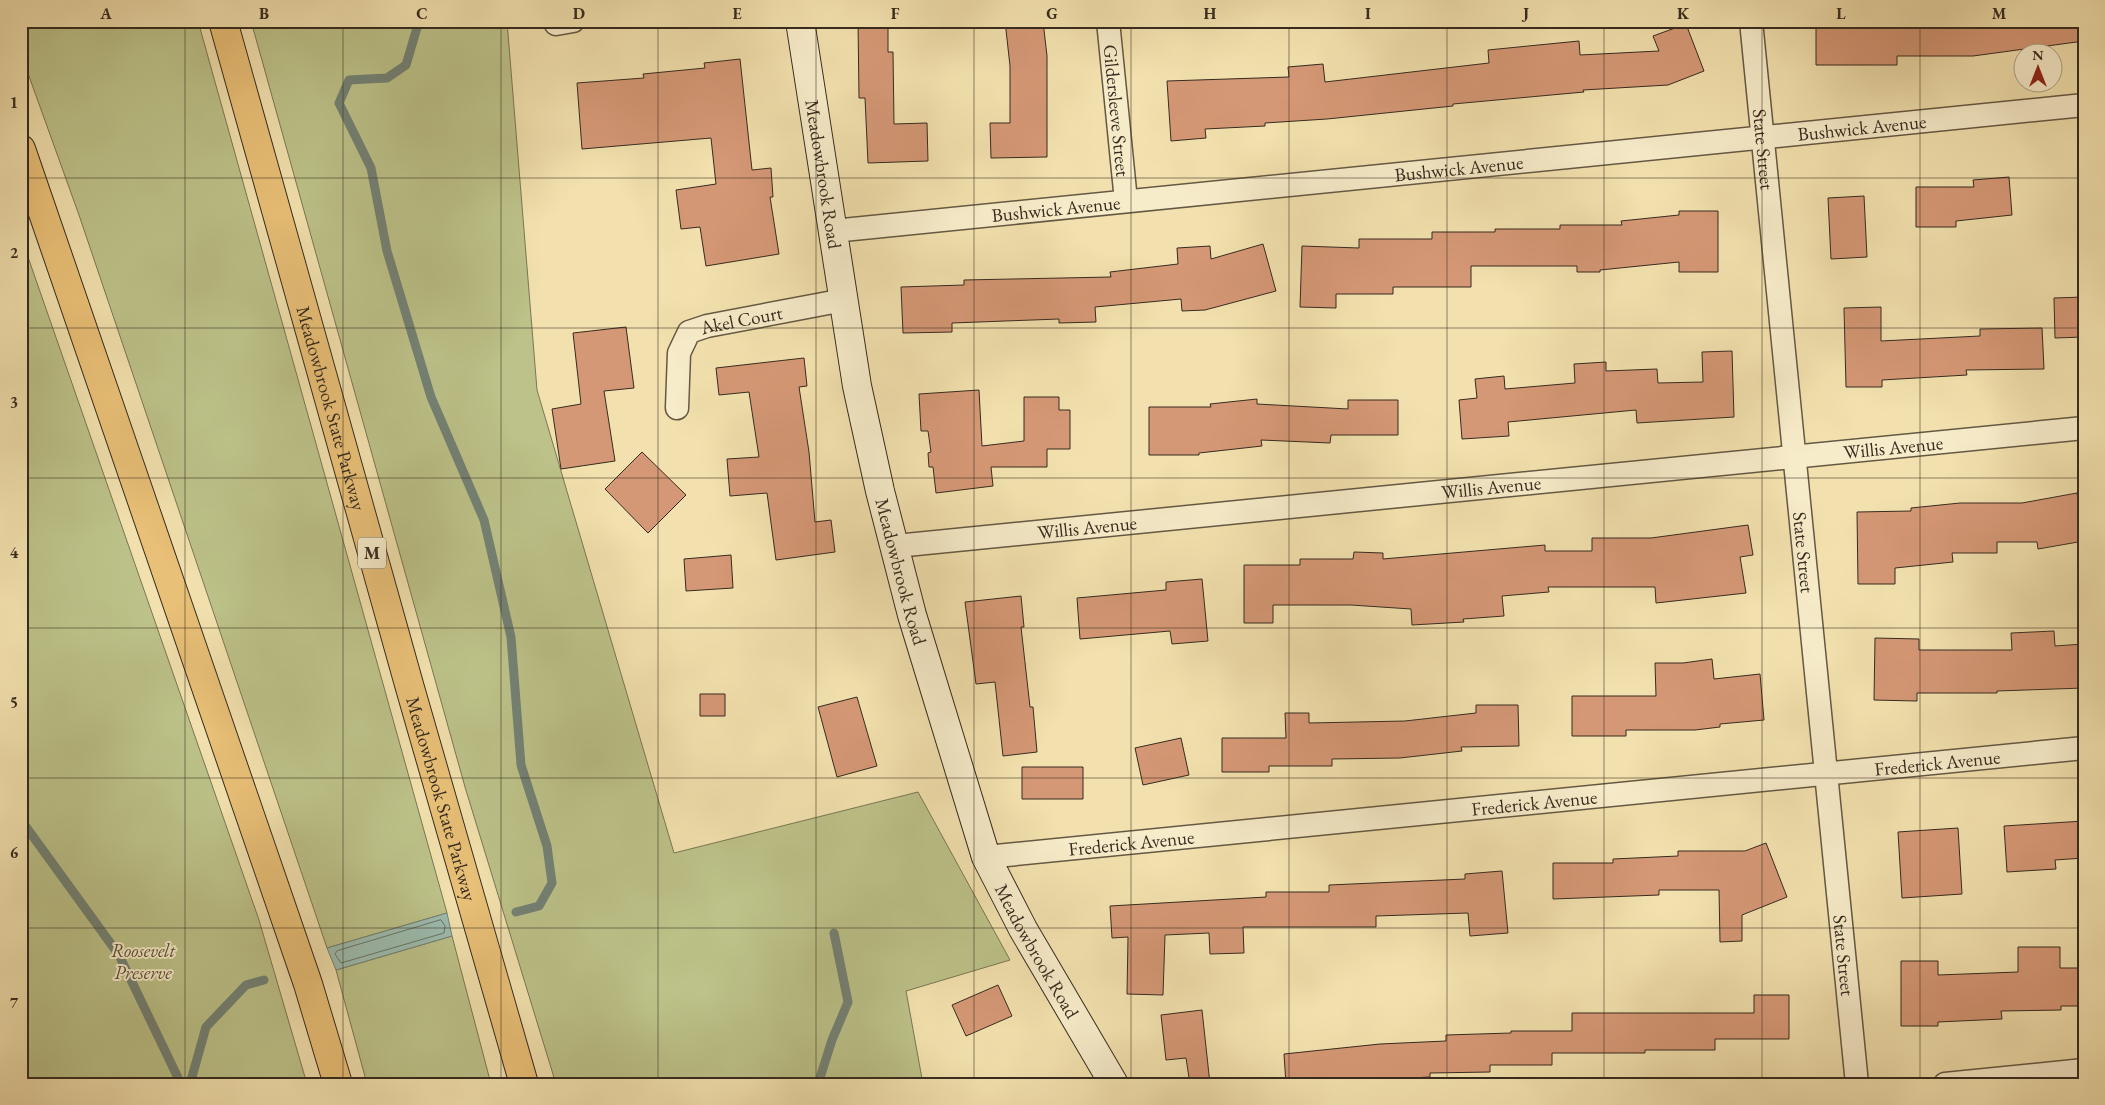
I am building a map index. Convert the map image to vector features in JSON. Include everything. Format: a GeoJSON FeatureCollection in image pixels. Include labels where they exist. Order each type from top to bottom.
{"type":"FeatureCollection","features":[{"type":"Feature","properties":{"kind":"highway","name":"Meadowbrook State Parkway"},"geometry":{"type":"LineString","coordinates":[[223,21],[410,688],[524,1084]]}},
{"type":"Feature","properties":{"kind":"highway"},"geometry":{"type":"LineString","coordinates":[[21,149],[308,984],[338,1084]]}},
{"type":"Feature","properties":{"kind":"street","name":"Meadowbrook Road"},"geometry":{"type":"LineString","coordinates":[[800,21],[858,386],[878,481],[912,615],[986,857],[1022,929],[1114,1084]]}},
{"type":"Feature","properties":{"kind":"street","name":"Gildersleeve Street"},"geometry":{"type":"LineString","coordinates":[[1108,21],[1126,201]]}},
{"type":"Feature","properties":{"kind":"street","name":"State Street"},"geometry":{"type":"LineString","coordinates":[[1751,21],[1857,1084]]}},
{"type":"Feature","properties":{"kind":"street","name":"Bushwick Avenue"},"geometry":{"type":"LineString","coordinates":[[833,231],[2084,105]]}},
{"type":"Feature","properties":{"kind":"street","name":"Akel Court"},"geometry":{"type":"LineString","coordinates":[[677,408],[679,353],[689,332],[707,326],[844,300]]}},
{"type":"Feature","properties":{"kind":"street","name":"Willis Avenue"},"geometry":{"type":"LineString","coordinates":[[896,546],[2084,428]]}},
{"type":"Feature","properties":{"kind":"street","name":"Frederick Avenue"},"geometry":{"type":"LineString","coordinates":[[986,857],[2084,748]]}},
{"type":"Feature","properties":{"kind":"street"},"geometry":{"type":"LineString","coordinates":[[1944,1084],[2084,1070]]}},
{"type":"Feature","properties":{"kind":"green space"},"geometry":{"type":"Polygon","coordinates":[[[21,21],[198,21],[447,913],[327,948],[79,215],[21,54],[21,21]]]}},
{"type":"Feature","properties":{"kind":"green space"},"geometry":{"type":"Polygon","coordinates":[[[251,21],[507,21],[537,390],[674,853],[918,792],[1010,960],[906,991],[923,1084],[556,1084],[465,787],[251,21]]]}},
{"type":"Feature","properties":{"kind":"green space","name":"Roosevelt Preserve"},"geometry":{"type":"Polygon","coordinates":[[[21,237],[259,920],[307,1084],[21,1084],[21,237]]]}},
{"type":"Feature","properties":{"kind":"green space"},"geometry":{"type":"Polygon","coordinates":[[[452,936],[491,1084],[367,1084],[336,970],[452,936]]]}},
{"type":"Feature","properties":{"kind":"water"},"geometry":{"type":"Polygon","coordinates":[[[447,913],[452,936],[336,970],[327,948],[447,913]]]}},
{"type":"Feature","properties":{"kind":"building"},"geometry":{"type":"Polygon","coordinates":[[[858,21],[888,21],[888,52],[893,52],[894,124],[927,123],[928,161],[868,163],[865,98],[859,98],[858,21]]]}},
{"type":"Feature","properties":{"kind":"building"},"geometry":{"type":"Polygon","coordinates":[[[1005,21],[1043,21],[1047,56],[1047,157],[991,158],[990,123],[1010,123],[1010,66],[1005,21]]]}},
{"type":"Feature","properties":{"kind":"building"},"geometry":{"type":"Polygon","coordinates":[[[1937,21],[2084,21],[2084,41],[2062,44],[2062,42],[2012,42],[2012,51],[1973,56],[1897,56],[1897,65],[1816,65],[1816,26],[1937,26],[1937,21]]]}},
{"type":"Feature","properties":{"kind":"building"},"geometry":{"type":"Polygon","coordinates":[[[1686,24],[1704,71],[1668,85],[1583,90],[1584,92],[1453,104],[1453,106],[1327,119],[1265,123],[1265,126],[1205,129],[1206,138],[1171,141],[1167,81],[1289,77],[1288,67],[1323,64],[1325,82],[1489,63],[1488,50],[1579,41],[1580,55],[1659,51],[1653,36],[1686,24]]]}},
{"type":"Feature","properties":{"kind":"building"},"geometry":{"type":"Polygon","coordinates":[[[740,59],[752,170],[771,168],[773,197],[770,197],[779,254],[706,266],[700,227],[681,229],[676,190],[716,184],[711,138],[582,149],[577,83],[644,78],[643,74],[705,68],[704,63],[740,59]]]}},
{"type":"Feature","properties":{"kind":"building"},"geometry":{"type":"Polygon","coordinates":[[[2009,177],[2012,215],[1956,221],[1956,227],[1916,227],[1916,187],[1974,187],[1973,180],[2009,177]]]}},
{"type":"Feature","properties":{"kind":"building"},"geometry":{"type":"Polygon","coordinates":[[[1864,196],[1867,257],[1831,259],[1828,198],[1864,196]]]}},
{"type":"Feature","properties":{"kind":"building"},"geometry":{"type":"Polygon","coordinates":[[[1679,211],[1718,211],[1718,272],[1679,272],[1679,262],[1600,270],[1600,272],[1577,272],[1577,266],[1471,266],[1471,287],[1393,287],[1393,294],[1336,294],[1336,308],[1300,307],[1302,246],[1359,248],[1359,239],[1432,239],[1432,232],[1495,232],[1495,229],[1560,229],[1560,225],[1622,225],[1621,221],[1679,215],[1679,211]]]}},
{"type":"Feature","properties":{"kind":"building"},"geometry":{"type":"Polygon","coordinates":[[[1263,244],[1276,291],[1205,310],[1182,311],[1181,299],[1095,307],[1096,322],[1059,323],[1059,319],[952,323],[952,332],[903,333],[901,287],[964,285],[964,280],[1111,277],[1110,272],[1178,264],[1177,248],[1210,246],[1211,259],[1263,244]]]}},
{"type":"Feature","properties":{"kind":"building"},"geometry":{"type":"Polygon","coordinates":[[[2084,297],[2084,337],[2055,338],[2054,298],[2084,297]]]}},
{"type":"Feature","properties":{"kind":"building"},"geometry":{"type":"Polygon","coordinates":[[[1881,307],[1881,341],[1980,336],[1980,329],[2042,328],[2044,369],[1966,370],[1967,375],[1882,380],[1882,387],[1846,387],[1844,308],[1881,307]]]}},
{"type":"Feature","properties":{"kind":"building"},"geometry":{"type":"Polygon","coordinates":[[[626,327],[634,388],[604,391],[615,461],[561,469],[552,409],[581,404],[573,333],[626,327]]]}},
{"type":"Feature","properties":{"kind":"building"},"geometry":{"type":"Polygon","coordinates":[[[1732,351],[1734,417],[1637,423],[1636,410],[1508,422],[1509,436],[1462,439],[1459,400],[1477,398],[1475,379],[1504,376],[1505,389],[1575,383],[1574,364],[1606,362],[1606,371],[1657,369],[1658,383],[1703,382],[1702,352],[1732,351]]]}},
{"type":"Feature","properties":{"kind":"building"},"geometry":{"type":"Polygon","coordinates":[[[804,358],[807,386],[799,387],[809,452],[815,522],[831,520],[835,552],[776,560],[767,493],[730,496],[727,459],[759,457],[749,392],[719,395],[716,368],[804,358]]]}},
{"type":"Feature","properties":{"kind":"building"},"geometry":{"type":"Polygon","coordinates":[[[979,390],[982,446],[1024,441],[1024,397],[1059,397],[1059,410],[1070,410],[1070,449],[1047,449],[1047,467],[991,467],[993,486],[936,493],[933,467],[929,467],[928,453],[931,452],[928,431],[921,431],[919,394],[979,390]]]}},
{"type":"Feature","properties":{"kind":"building"},"geometry":{"type":"Polygon","coordinates":[[[1257,399],[1257,404],[1348,409],[1348,400],[1398,400],[1398,435],[1331,435],[1330,443],[1261,440],[1262,446],[1199,453],[1199,455],[1149,455],[1149,407],[1211,407],[1210,404],[1257,399]]]}},
{"type":"Feature","properties":{"kind":"building"},"geometry":{"type":"Polygon","coordinates":[[[642,452],[686,495],[648,533],[605,489],[642,452]]]}},
{"type":"Feature","properties":{"kind":"building"},"geometry":{"type":"Polygon","coordinates":[[[2077,493],[2084,541],[2038,549],[2037,542],[1997,542],[1997,553],[1952,553],[1953,562],[1895,568],[1895,584],[1858,584],[1857,512],[1911,511],[1911,508],[1960,503],[2022,503],[2077,493]]]}},
{"type":"Feature","properties":{"kind":"building"},"geometry":{"type":"Polygon","coordinates":[[[1748,525],[1753,555],[1740,557],[1746,593],[1656,603],[1655,587],[1548,587],[1549,592],[1502,596],[1504,616],[1463,619],[1464,622],[1412,625],[1411,609],[1351,605],[1273,605],[1273,623],[1244,623],[1244,565],[1300,565],[1300,559],[1353,559],[1354,552],[1383,553],[1383,559],[1545,545],[1545,551],[1592,551],[1592,538],[1651,538],[1748,525]]]}},
{"type":"Feature","properties":{"kind":"building"},"geometry":{"type":"Polygon","coordinates":[[[731,555],[733,588],[686,591],[684,559],[731,555]]]}},
{"type":"Feature","properties":{"kind":"building"},"geometry":{"type":"Polygon","coordinates":[[[1202,579],[1208,641],[1172,644],[1170,631],[1080,639],[1077,598],[1166,590],[1166,582],[1202,579]]]}},
{"type":"Feature","properties":{"kind":"building"},"geometry":{"type":"Polygon","coordinates":[[[1021,596],[1024,627],[1021,627],[1030,707],[1033,707],[1037,752],[1003,756],[995,682],[976,684],[965,602],[1021,596]]]}},
{"type":"Feature","properties":{"kind":"building"},"geometry":{"type":"Polygon","coordinates":[[[2054,631],[2055,646],[2083,644],[2084,688],[1997,691],[1997,693],[1917,693],[1917,701],[1874,700],[1875,638],[1919,639],[1919,650],[2012,650],[2011,633],[2054,631]]]}},
{"type":"Feature","properties":{"kind":"building"},"geometry":{"type":"Polygon","coordinates":[[[1712,659],[1714,679],[1760,674],[1764,720],[1720,724],[1720,727],[1695,730],[1626,730],[1626,736],[1572,736],[1572,696],[1656,696],[1655,663],[1683,663],[1712,659]]]}},
{"type":"Feature","properties":{"kind":"building"},"geometry":{"type":"Polygon","coordinates":[[[700,694],[725,694],[725,716],[700,716],[700,694]]]}},
{"type":"Feature","properties":{"kind":"building"},"geometry":{"type":"Polygon","coordinates":[[[857,697],[877,766],[837,777],[818,707],[857,697]]]}},
{"type":"Feature","properties":{"kind":"building"},"geometry":{"type":"Polygon","coordinates":[[[1476,705],[1518,705],[1519,746],[1461,747],[1462,751],[1400,758],[1332,759],[1332,766],[1269,766],[1269,772],[1222,772],[1222,738],[1286,738],[1285,713],[1309,713],[1309,723],[1405,721],[1476,713],[1476,705]]]}},
{"type":"Feature","properties":{"kind":"building"},"geometry":{"type":"Polygon","coordinates":[[[1181,738],[1189,775],[1143,785],[1135,748],[1181,738]]]}},
{"type":"Feature","properties":{"kind":"building"},"geometry":{"type":"Polygon","coordinates":[[[1022,767],[1083,767],[1083,799],[1022,799],[1022,767]]]}},
{"type":"Feature","properties":{"kind":"building"},"geometry":{"type":"Polygon","coordinates":[[[2084,821],[2084,858],[2055,860],[2056,869],[2007,872],[2004,826],[2084,821]]]}},
{"type":"Feature","properties":{"kind":"building"},"geometry":{"type":"Polygon","coordinates":[[[1958,828],[1962,894],[1902,898],[1898,832],[1958,828]]]}},
{"type":"Feature","properties":{"kind":"building"},"geometry":{"type":"Polygon","coordinates":[[[1766,843],[1787,897],[1742,915],[1742,941],[1720,942],[1719,890],[1659,890],[1659,895],[1553,899],[1553,863],[1613,863],[1613,859],[1678,856],[1678,851],[1745,851],[1766,843]]]}},
{"type":"Feature","properties":{"kind":"building"},"geometry":{"type":"Polygon","coordinates":[[[1502,871],[1508,933],[1470,936],[1468,913],[1376,916],[1376,927],[1243,927],[1244,953],[1210,954],[1209,933],[1165,935],[1163,995],[1127,994],[1128,937],[1112,938],[1110,906],[1266,897],[1266,892],[1329,892],[1329,885],[1465,879],[1465,874],[1502,871]]]}},
{"type":"Feature","properties":{"kind":"building"},"geometry":{"type":"Polygon","coordinates":[[[2018,947],[2060,947],[2060,968],[2084,968],[2084,1006],[2061,1006],[2061,1010],[2001,1011],[2002,1019],[1938,1022],[1938,1026],[1901,1026],[1901,961],[1938,961],[1938,975],[2018,972],[2018,947]]]}},
{"type":"Feature","properties":{"kind":"building"},"geometry":{"type":"Polygon","coordinates":[[[998,985],[1012,1016],[966,1036],[952,1005],[998,985]]]}},
{"type":"Feature","properties":{"kind":"building"},"geometry":{"type":"Polygon","coordinates":[[[1754,995],[1789,995],[1789,1039],[1715,1039],[1715,1050],[1645,1050],[1645,1053],[1552,1053],[1552,1065],[1490,1065],[1490,1072],[1430,1073],[1430,1077],[1351,1081],[1351,1084],[1286,1084],[1284,1054],[1380,1044],[1446,1041],[1446,1035],[1511,1033],[1511,1031],[1572,1031],[1572,1013],[1754,1013],[1754,995]]]}},
{"type":"Feature","properties":{"kind":"building"},"geometry":{"type":"Polygon","coordinates":[[[1202,1010],[1210,1084],[1190,1084],[1186,1058],[1166,1060],[1161,1015],[1202,1010]]]}},
{"type":"Feature","properties":{"kind":"waterway"},"geometry":{"type":"LineString","coordinates":[[419,21],[406,65],[387,78],[349,80],[339,103],[371,168],[387,251],[431,397],[484,520],[511,637],[521,765],[547,846],[552,883],[539,906],[516,912]]}},
{"type":"Feature","properties":{"kind":"waterway"},"geometry":{"type":"LineString","coordinates":[[21,820],[119,955],[181,1084]]}},
{"type":"Feature","properties":{"kind":"waterway"},"geometry":{"type":"LineString","coordinates":[[818,1084],[832,1040],[848,1002],[834,933]]}},
{"type":"Feature","properties":{"kind":"waterway"},"geometry":{"type":"LineString","coordinates":[[190,1084],[206,1027],[246,985],[264,980]]}}]}
